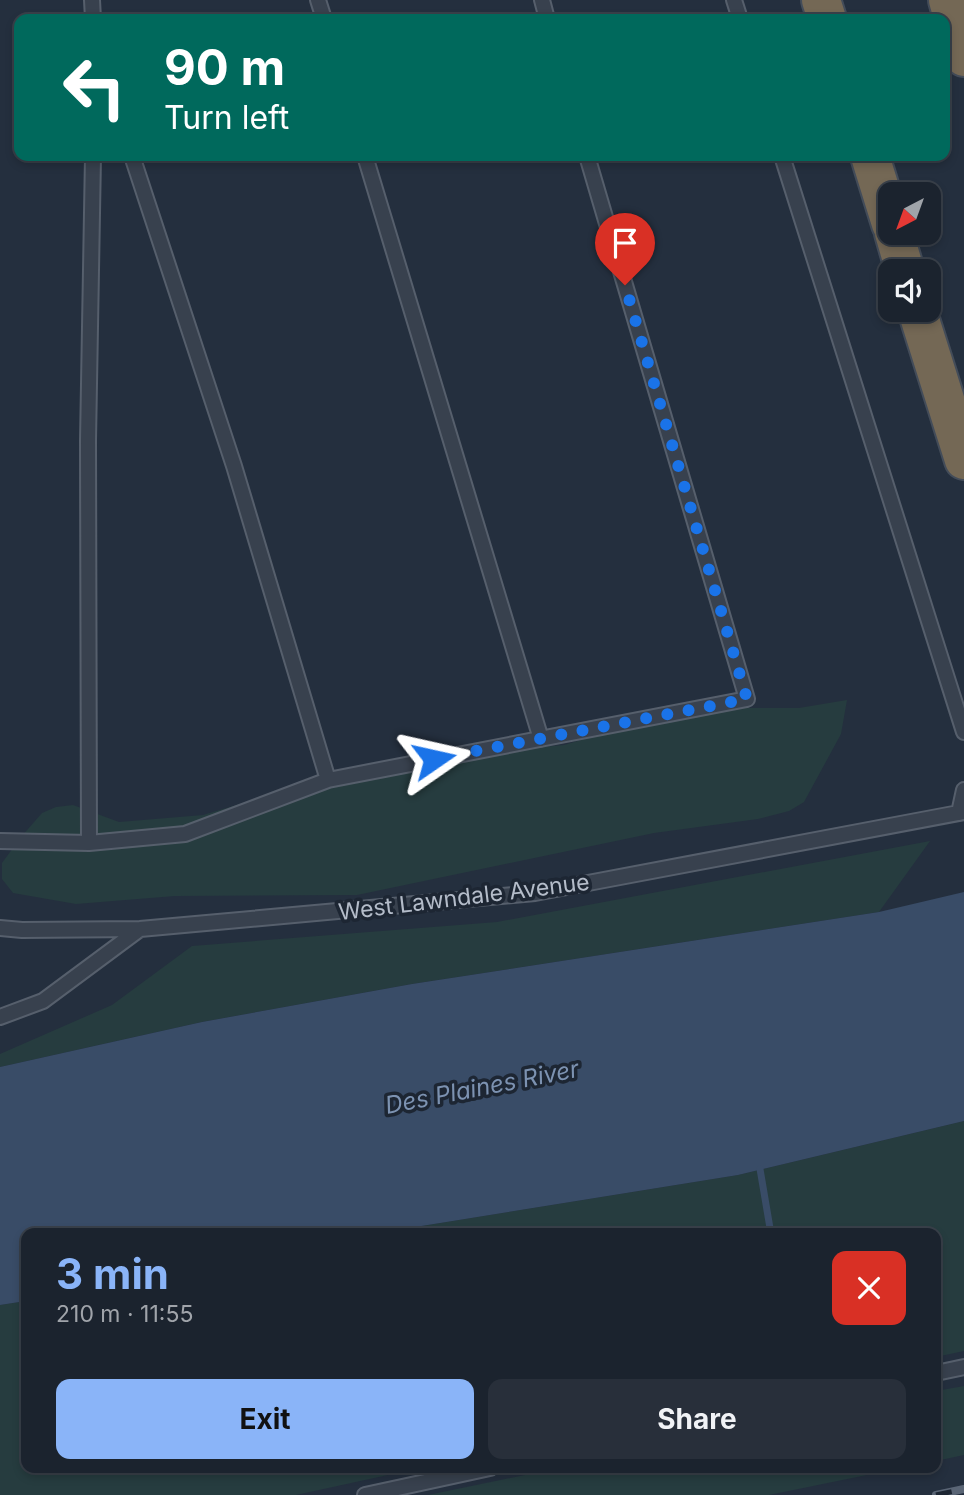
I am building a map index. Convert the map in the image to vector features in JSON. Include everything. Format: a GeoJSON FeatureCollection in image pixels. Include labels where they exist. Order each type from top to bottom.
{"type":"FeatureCollection","features":[{"type":"Feature","properties":{"kind":"highway"},"geometry":{"type":"LineString","coordinates":[[948,0],[964,57]]}},
{"type":"Feature","properties":{"kind":"highway"},"geometry":{"type":"LineString","coordinates":[[872,161],[878,182]]}},
{"type":"Feature","properties":{"kind":"highway"},"geometry":{"type":"LineString","coordinates":[[921,322],[964,460]]}},
{"type":"Feature","properties":{"kind":"lane"},"geometry":{"type":"LineString","coordinates":[[89,843],[88,442],[93,161]]}},
{"type":"Feature","properties":{"kind":"lane"},"geometry":{"type":"LineString","coordinates":[[134,161],[234,466],[328,780]]}},
{"type":"Feature","properties":{"kind":"lane"},"geometry":{"type":"LineString","coordinates":[[367,161],[541,739]]}},
{"type":"Feature","properties":{"kind":"lane"},"geometry":{"type":"LineString","coordinates":[[0,841],[89,843],[185,834],[328,780],[747,699],[588,161]]}},
{"type":"Feature","properties":{"kind":"lane"},"geometry":{"type":"LineString","coordinates":[[784,161],[964,732]]}},
{"type":"Feature","properties":{"kind":"lane"},"geometry":{"type":"LineString","coordinates":[[961,813],[964,790]]}},
{"type":"Feature","properties":{"kind":"lane","name":"West Lawndale Avenue"},"geometry":{"type":"LineString","coordinates":[[0,928],[140,929],[535,893],[961,813]]}},
{"type":"Feature","properties":{"kind":"lane"},"geometry":{"type":"LineString","coordinates":[[0,1017],[43,1001],[140,929]]}},
{"type":"Feature","properties":{"kind":"lane"},"geometry":{"type":"LineString","coordinates":[[941,1372],[964,1367]]}},
{"type":"Feature","properties":{"kind":"lane"},"geometry":{"type":"LineString","coordinates":[[365,1495],[467,1473]]}},
{"type":"Feature","properties":{"kind":"green space"},"geometry":{"type":"Polygon","coordinates":[[[847,700],[841,734],[804,802],[789,811],[758,819],[654,833],[357,895],[175,896],[76,904],[13,893],[2,879],[2,863],[21,837],[42,813],[56,807],[73,805],[119,822],[203,815],[380,762],[564,745],[643,722],[726,708],[799,708],[847,700]]]}},
{"type":"Feature","properties":{"kind":"green space"},"geometry":{"type":"Polygon","coordinates":[[[930,841],[879,912],[412,984],[202,1022],[0,1067],[0,1054],[112,1005],[192,946],[497,922],[930,841]]]}},
{"type":"Feature","properties":{"kind":"green space"},"geometry":{"type":"Polygon","coordinates":[[[964,1121],[964,1351],[941,1356],[941,1228],[409,1228],[738,1175],[964,1121]]]}},
{"type":"Feature","properties":{"kind":"green space"},"geometry":{"type":"Polygon","coordinates":[[[21,1302],[21,1473],[397,1473],[296,1495],[0,1495],[0,1305],[21,1302]]]}},
{"type":"Feature","properties":{"kind":"green space"},"geometry":{"type":"Polygon","coordinates":[[[964,1386],[964,1455],[941,1460],[941,1390],[964,1386]]]}},
{"type":"Feature","properties":{"kind":"green space"},"geometry":{"type":"Polygon","coordinates":[[[535,1473],[877,1473],[769,1495],[428,1495],[535,1473]]]}},
{"type":"Feature","properties":{"kind":"water","name":"Des Plaines River"},"geometry":{"type":"Polygon","coordinates":[[[964,892],[964,1121],[738,1175],[409,1228],[21,1228],[21,1302],[0,1305],[0,1067],[202,1022],[412,984],[879,912],[964,892]]]}},
{"type":"Feature","properties":{"kind":"waterway"},"geometry":{"type":"LineString","coordinates":[[760,1169],[770,1228]]}},
{"type":"Feature","properties":{"kind":"railway"},"geometry":{"type":"LineString","coordinates":[[936,1495],[964,1489]]}},
{"type":"Feature","properties":{"kind":"route"},"geometry":{"type":"LineString","coordinates":[[434,759],[747,699],[625,285]]}}]}
